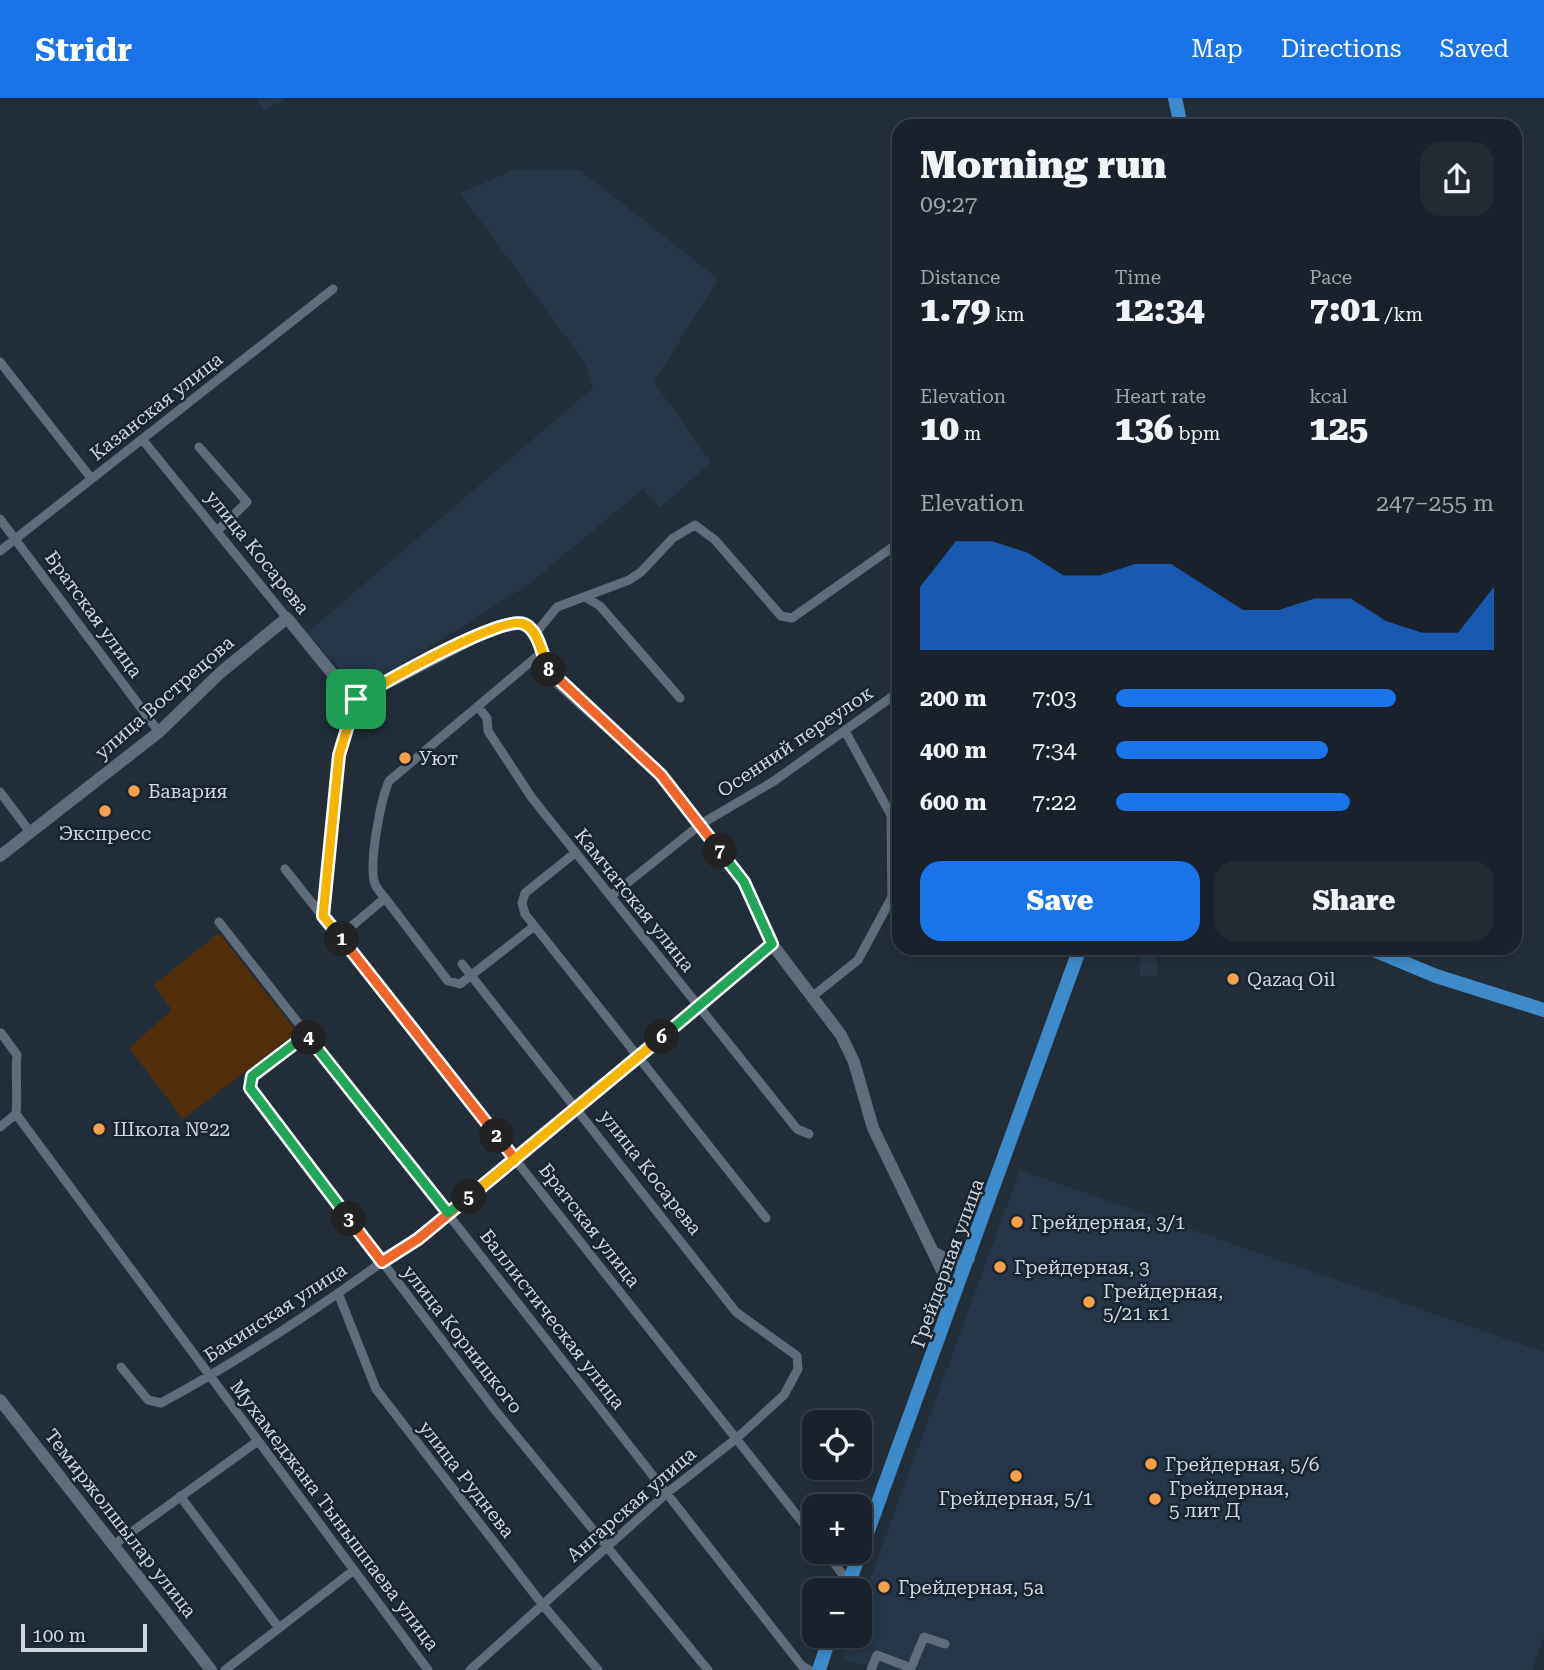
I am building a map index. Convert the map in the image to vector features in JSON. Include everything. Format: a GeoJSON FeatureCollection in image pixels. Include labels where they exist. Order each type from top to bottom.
{"type":"FeatureCollection","features":[{"type":"Feature","properties":{"kind":"main road"},"geometry":{"type":"LineString","coordinates":[[1175,98],[1180,119]]}},
{"type":"Feature","properties":{"kind":"main road","name":"Грейдерная улица"},"geometry":{"type":"LineString","coordinates":[[851,1578],[1078,955]]}},
{"type":"Feature","properties":{"kind":"main road"},"geometry":{"type":"LineString","coordinates":[[1386,955],[1436,976],[1544,1010]]}},
{"type":"Feature","properties":{"kind":"main road"},"geometry":{"type":"LineString","coordinates":[[819,1670],[826,1648]]}},
{"type":"Feature","properties":{"kind":"street","name":"Казанская улица"},"geometry":{"type":"LineString","coordinates":[[0,551],[334,289]]}},
{"type":"Feature","properties":{"kind":"street"},"geometry":{"type":"LineString","coordinates":[[0,362],[91,478]]}},
{"type":"Feature","properties":{"kind":"street","name":"улица Косарева"},"geometry":{"type":"LineString","coordinates":[[142,439],[344,688],[356,699]]}},
{"type":"Feature","properties":{"kind":"street"},"geometry":{"type":"LineString","coordinates":[[199,447],[247,502],[218,530]]}},
{"type":"Feature","properties":{"kind":"street","name":"Братская улица"},"geometry":{"type":"LineString","coordinates":[[0,519],[159,732]]}},
{"type":"Feature","properties":{"kind":"street"},"geometry":{"type":"LineString","coordinates":[[535,634],[557,607],[641,572],[673,538],[695,525],[715,540],[781,616],[792,618],[892,548]]}},
{"type":"Feature","properties":{"kind":"street"},"geometry":{"type":"LineString","coordinates":[[584,597],[600,606],[681,698]]}},
{"type":"Feature","properties":{"kind":"street","name":"улица Вострецова"},"geometry":{"type":"LineString","coordinates":[[0,856],[159,732],[220,673],[288,618]]}},
{"type":"Feature","properties":{"kind":"street"},"geometry":{"type":"LineString","coordinates":[[323,916],[339,755],[356,699],[418,664],[495,627],[517,622],[527,625],[535,634],[551,676],[661,775],[701,824],[744,882],[772,944],[841,1035],[854,1062],[873,1128],[947,1281],[950,1310]]}},
{"type":"Feature","properties":{"kind":"street"},"geometry":{"type":"LineString","coordinates":[[533,927],[460,984],[448,981],[375,884],[374,868],[381,798],[389,781],[541,653]]}},
{"type":"Feature","properties":{"kind":"street","name":"Осенний переулок"},"geometry":{"type":"LineString","coordinates":[[611,896],[701,824],[774,781],[892,697]]}},
{"type":"Feature","properties":{"kind":"street","name":"Камчатская улица"},"geometry":{"type":"LineString","coordinates":[[478,707],[486,718],[488,731],[532,798],[797,1129],[809,1134]]}},
{"type":"Feature","properties":{"kind":"street"},"geometry":{"type":"LineString","coordinates":[[813,996],[858,960],[892,897],[891,815],[845,731]]}},
{"type":"Feature","properties":{"kind":"street"},"geometry":{"type":"LineString","coordinates":[[0,792],[30,832]]}},
{"type":"Feature","properties":{"kind":"street"},"geometry":{"type":"LineString","coordinates":[[575,853],[525,893],[522,903],[533,927],[640,1057],[766,1218]]}},
{"type":"Feature","properties":{"kind":"street","name":"Братская улица"},"geometry":{"type":"LineString","coordinates":[[285,869],[802,1522]]}},
{"type":"Feature","properties":{"kind":"street"},"geometry":{"type":"LineString","coordinates":[[340,936],[385,898]]}},
{"type":"Feature","properties":{"kind":"street","name":"Баллистическая улица"},"geometry":{"type":"LineString","coordinates":[[219,922],[802,1667],[809,1670]]}},
{"type":"Feature","properties":{"kind":"street","name":"Бакинская улица"},"geometry":{"type":"LineString","coordinates":[[121,1367],[148,1400],[161,1403],[210,1377],[418,1239],[640,1057],[772,944]]}},
{"type":"Feature","properties":{"kind":"street","name":"улица Косарева"},"geometry":{"type":"LineString","coordinates":[[462,964],[736,1312],[797,1356]]}},
{"type":"Feature","properties":{"kind":"street"},"geometry":{"type":"LineString","coordinates":[[0,1127],[16,1114],[18,1098],[14,1080],[17,1055],[1,1033]]}},
{"type":"Feature","properties":{"kind":"street","name":"улица Корницкого"},"geometry":{"type":"LineString","coordinates":[[306,1035],[252,1076],[250,1088],[382,1262],[606,1548],[708,1670]]}},
{"type":"Feature","properties":{"kind":"street","name":"Мухамеджана Тынышпаева улица"},"geometry":{"type":"LineString","coordinates":[[16,1114],[428,1670]]}},
{"type":"Feature","properties":{"kind":"street"},"geometry":{"type":"LineString","coordinates":[[932,1250],[949,1262],[969,1259]]}},
{"type":"Feature","properties":{"kind":"street","name":"улица Руднева"},"geometry":{"type":"LineString","coordinates":[[338,1293],[376,1389],[542,1604],[598,1670]]}},
{"type":"Feature","properties":{"kind":"street","name":"Ангарская улица"},"geometry":{"type":"LineString","coordinates":[[470,1670],[667,1493],[737,1438],[784,1395],[799,1369],[797,1356]]}},
{"type":"Feature","properties":{"kind":"street","name":"Темиржолшылар улица"},"geometry":{"type":"LineString","coordinates":[[0,1400],[211,1670]]}},
{"type":"Feature","properties":{"kind":"street"},"geometry":{"type":"LineString","coordinates":[[112,1546],[258,1441]]}},
{"type":"Feature","properties":{"kind":"street"},"geometry":{"type":"LineString","coordinates":[[180,1496],[279,1628]]}},
{"type":"Feature","properties":{"kind":"street"},"geometry":{"type":"LineString","coordinates":[[225,1670],[354,1570]]}},
{"type":"Feature","properties":{"kind":"street"},"geometry":{"type":"LineString","coordinates":[[871,1670],[877,1655],[911,1668],[924,1637],[945,1644]]}},
{"type":"Feature","properties":{"kind":"shaded area"},"geometry":{"type":"Polygon","coordinates":[[[257,98],[288,98],[263,110],[257,98]]]}},
{"type":"Feature","properties":{"kind":"shaded area"},"geometry":{"type":"Polygon","coordinates":[[[514,170],[580,170],[718,279],[654,382],[711,462],[660,508],[643,489],[529,584],[359,691],[307,633],[593,388],[585,363],[460,193],[514,170]]]}},
{"type":"Feature","properties":{"kind":"shaded area"},"geometry":{"type":"Polygon","coordinates":[[[219,933],[297,1032],[183,1119],[129,1048],[172,1010],[154,985],[219,933]]]}},
{"type":"Feature","properties":{"kind":"shaded area"},"geometry":{"type":"Polygon","coordinates":[[[1140,955],[1157,955],[1157,975],[1140,976],[1140,955]]]}},
{"type":"Feature","properties":{"kind":"shaded area"},"geometry":{"type":"Polygon","coordinates":[[[1020,1170],[1544,1352],[1544,1636],[1532,1670],[883,1670],[841,1658],[845,1648],[872,1648],[870,1578],[1020,1170]]]}},
{"type":"Feature","properties":{"kind":"place","name":"Уют"},"geometry":{"type":"Point","coordinates":[405,758]}},
{"type":"Feature","properties":{"kind":"place","name":"Бавария"},"geometry":{"type":"Point","coordinates":[134,791]}},
{"type":"Feature","properties":{"kind":"place","name":"Экспресс"},"geometry":{"type":"Point","coordinates":[105,811]}},
{"type":"Feature","properties":{"kind":"place","name":"Qazaq Oil"},"geometry":{"type":"Point","coordinates":[1233,979]}},
{"type":"Feature","properties":{"kind":"place","name":"Школа №22"},"geometry":{"type":"Point","coordinates":[99,1129]}},
{"type":"Feature","properties":{"kind":"place","name":"Грейдерная, 3/1"},"geometry":{"type":"Point","coordinates":[1017,1222]}},
{"type":"Feature","properties":{"kind":"place","name":"Грейдерная, 3"},"geometry":{"type":"Point","coordinates":[1000,1267]}},
{"type":"Feature","properties":{"kind":"place","name":"Грейдерная, 5/21 к1"},"geometry":{"type":"Point","coordinates":[1089,1302]}},
{"type":"Feature","properties":{"kind":"place","name":"Грейдерная, 5/6"},"geometry":{"type":"Point","coordinates":[1151,1464]}},
{"type":"Feature","properties":{"kind":"place","name":"Грейдерная, 5/1"},"geometry":{"type":"Point","coordinates":[1016,1476]}},
{"type":"Feature","properties":{"kind":"place","name":"Грейдерная, 5 лит Д"},"geometry":{"type":"Point","coordinates":[1155,1499]}},
{"type":"Feature","properties":{"kind":"place","name":"Грейдерная, 5а"},"geometry":{"type":"Point","coordinates":[884,1587]}},
{"type":"Feature","properties":{"kind":"route"},"geometry":{"type":"LineString","coordinates":[[356,699],[339,755],[323,916],[515,1159],[418,1239],[382,1262],[250,1088],[248,1082],[252,1076],[306,1035],[448,1213],[515,1159],[640,1057],[772,944],[761,925],[744,882],[701,824],[661,775],[551,676],[535,634],[527,625],[517,622],[495,627],[418,664],[356,699]]}}]}
